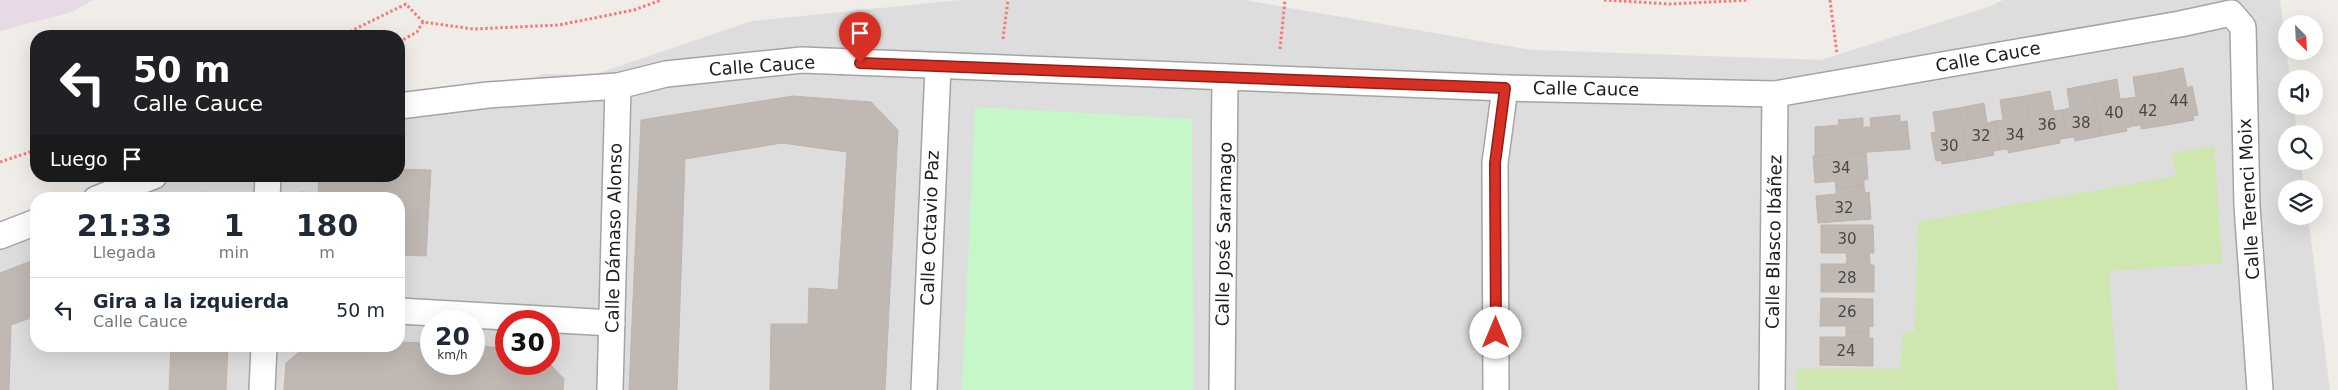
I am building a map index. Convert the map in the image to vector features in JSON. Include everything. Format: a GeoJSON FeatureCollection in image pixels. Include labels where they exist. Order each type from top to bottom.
{"type":"FeatureCollection","features":[{"type":"Feature","properties":{"kind":"street","name":"Calle Cauce"},"geometry":{"type":"LineString","coordinates":[[405,105],[488,95],[618,86],[666,74],[802,60],[938,67],[1278,78],[1505,88],[1774,94],[2180,24],[2231,13]]}},
{"type":"Feature","properties":{"kind":"street","name":"Calle Terenci Moix"},"geometry":{"type":"LineString","coordinates":[[2231,13],[2243,27],[2247,206],[2260,390]]}},
{"type":"Feature","properties":{"kind":"street","name":"Calle Octavio Paz"},"geometry":{"type":"LineString","coordinates":[[924,390],[938,67]]}},
{"type":"Feature","properties":{"kind":"street","name":"Calle José Saramago"},"geometry":{"type":"LineString","coordinates":[[1222,390],[1225,77]]}},
{"type":"Feature","properties":{"kind":"street","name":"Calle Dámaso Alonso"},"geometry":{"type":"LineString","coordinates":[[610,390],[618,86]]}},
{"type":"Feature","properties":{"kind":"street"},"geometry":{"type":"LineString","coordinates":[[1496,390],[1495,163],[1505,88]]}},
{"type":"Feature","properties":{"kind":"street","name":"Calle Blasco Ibáñez"},"geometry":{"type":"LineString","coordinates":[[1772,390],[1774,94]]}},
{"type":"Feature","properties":{"kind":"street"},"geometry":{"type":"LineString","coordinates":[[114,192],[139,182]]}},
{"type":"Feature","properties":{"kind":"street"},"geometry":{"type":"LineString","coordinates":[[0,236],[30,224]]}},
{"type":"Feature","properties":{"kind":"street"},"geometry":{"type":"LineString","coordinates":[[405,311],[612,322]]}},
{"type":"Feature","properties":{"kind":"street"},"geometry":{"type":"LineString","coordinates":[[262,390],[264,352]]}},
{"type":"Feature","properties":{"kind":"path"},"geometry":{"type":"LineString","coordinates":[[353,30],[406,4],[422,22],[473,29],[560,25],[634,10],[661,0]]}},
{"type":"Feature","properties":{"kind":"path"},"geometry":{"type":"LineString","coordinates":[[999,69],[1008,0]]}},
{"type":"Feature","properties":{"kind":"path"},"geometry":{"type":"LineString","coordinates":[[1278,78],[1285,0]]}},
{"type":"Feature","properties":{"kind":"path"},"geometry":{"type":"LineString","coordinates":[[1604,0],[1670,4],[1749,0]]}},
{"type":"Feature","properties":{"kind":"path"},"geometry":{"type":"LineString","coordinates":[[1830,0],[1836,48],[1843,82]]}},
{"type":"Feature","properties":{"kind":"path"},"geometry":{"type":"LineString","coordinates":[[405,39],[417,32],[422,22]]}},
{"type":"Feature","properties":{"kind":"path"},"geometry":{"type":"LineString","coordinates":[[0,162],[30,152]]}},
{"type":"Feature","properties":{"kind":"shaded area"},"geometry":{"type":"Polygon","coordinates":[[[0,0],[93,0],[72,12],[0,31],[0,0]]]}},
{"type":"Feature","properties":{"kind":"shaded area"},"geometry":{"type":"Polygon","coordinates":[[[961,0],[1244,0],[1532,50],[1821,60],[1991,6],[2003,0],[2280,0],[2282,15],[2278,15],[2278,60],[2288,60],[2289,70],[2278,70],[2278,115],[2295,115],[2296,125],[2278,125],[2278,170],[2302,170],[2303,180],[2278,180],[2278,225],[2309,225],[2330,390],[0,390],[0,226],[30,218],[30,352],[405,352],[405,192],[128,192],[164,182],[405,182],[405,117],[488,95],[543,74],[593,75],[752,21],[961,0]]]}},
{"type":"Feature","properties":{"kind":"green space"},"geometry":{"type":"Polygon","coordinates":[[[975,107],[1192,119],[1193,390],[962,390],[975,107]]]}},
{"type":"Feature","properties":{"kind":"green space"},"geometry":{"type":"Polygon","coordinates":[[[2214,146],[2222,263],[2109,271],[2117,390],[1796,390],[1796,369],[1900,369],[1903,332],[1915,332],[1918,222],[2176,176],[2172,153],[2214,146]]]}},
{"type":"Feature","properties":{"kind":"building"},"geometry":{"type":"Polygon","coordinates":[[[2183,68],[2187,88],[2192,86],[2198,115],[2193,116],[2194,120],[2167,125],[2158,73],[2183,68]]]}},
{"type":"Feature","properties":{"kind":"building"},"geometry":{"type":"Polygon","coordinates":[[[2158,73],[2167,125],[2141,129],[2141,125],[2133,126],[2128,98],[2136,97],[2133,77],[2158,73]]]}},
{"type":"Feature","properties":{"kind":"building"},"geometry":{"type":"Polygon","coordinates":[[[2117,79],[2120,99],[2128,98],[2133,126],[2126,128],[2127,131],[2101,136],[2092,84],[2117,79]]]}},
{"type":"Feature","properties":{"kind":"building"},"geometry":{"type":"Polygon","coordinates":[[[2092,84],[2101,136],[2075,141],[2074,137],[2067,138],[2062,110],[2070,108],[2067,89],[2092,84]]]}},
{"type":"Feature","properties":{"kind":"building"},"geometry":{"type":"Polygon","coordinates":[[[2050,91],[2054,111],[2062,110],[2067,138],[2060,139],[2060,143],[2034,148],[2025,96],[2050,91]]]}},
{"type":"Feature","properties":{"kind":"building"},"geometry":{"type":"Polygon","coordinates":[[[793,96],[871,102],[898,130],[885,390],[770,390],[771,324],[808,324],[809,288],[838,290],[847,152],[782,143],[685,159],[677,390],[629,390],[641,120],[793,96]]]}},
{"type":"Feature","properties":{"kind":"building"},"geometry":{"type":"Polygon","coordinates":[[[2025,96],[2034,148],[2008,153],[2008,149],[2000,150],[1995,121],[2003,120],[2000,100],[2025,96]]]}},
{"type":"Feature","properties":{"kind":"building"},"geometry":{"type":"Polygon","coordinates":[[[1984,103],[1987,123],[1995,121],[2000,150],[1993,151],[1994,155],[1968,160],[1959,108],[1984,103]]]}},
{"type":"Feature","properties":{"kind":"building"},"geometry":{"type":"Polygon","coordinates":[[[1959,108],[1968,160],[1942,164],[1941,160],[1936,161],[1931,133],[1936,132],[1933,112],[1959,108]]]}},
{"type":"Feature","properties":{"kind":"building"},"geometry":{"type":"Polygon","coordinates":[[[1900,115],[1900,122],[1907,121],[1910,149],[1815,156],[1815,127],[1839,125],[1838,120],[1863,118],[1863,127],[1871,127],[1870,118],[1900,115]]]}},
{"type":"Feature","properties":{"kind":"building"},"geometry":{"type":"Polygon","coordinates":[[[1866,152],[1868,179],[1864,180],[1864,186],[1836,188],[1835,181],[1815,183],[1813,156],[1866,152]]]}},
{"type":"Feature","properties":{"kind":"building"},"geometry":{"type":"Polygon","coordinates":[[[405,169],[431,170],[426,256],[405,255],[405,192],[318,192],[319,182],[405,182],[405,169]]]}},
{"type":"Feature","properties":{"kind":"building"},"geometry":{"type":"Polygon","coordinates":[[[1864,186],[1865,193],[1869,192],[1871,219],[1818,223],[1816,196],[1836,194],[1836,188],[1864,186]]]}},
{"type":"Feature","properties":{"kind":"building"},"geometry":{"type":"Polygon","coordinates":[[[1821,225],[1873,225],[1874,253],[1869,253],[1870,259],[1847,259],[1846,253],[1821,253],[1821,225]]]}},
{"type":"Feature","properties":{"kind":"building"},"geometry":{"type":"Polygon","coordinates":[[[1847,259],[1870,259],[1870,265],[1874,265],[1874,292],[1821,292],[1821,264],[1846,264],[1847,259]]]}},
{"type":"Feature","properties":{"kind":"building"},"geometry":{"type":"Polygon","coordinates":[[[30,261],[30,318],[11,325],[9,390],[0,390],[0,273],[30,261]]]}},
{"type":"Feature","properties":{"kind":"building"},"geometry":{"type":"Polygon","coordinates":[[[1821,298],[1873,299],[1873,327],[1869,326],[1869,332],[1846,332],[1846,326],[1820,326],[1821,298]]]}},
{"type":"Feature","properties":{"kind":"building"},"geometry":{"type":"Polygon","coordinates":[[[1846,332],[1869,332],[1869,338],[1873,338],[1873,366],[1820,365],[1820,337],[1846,337],[1846,332]]]}},
{"type":"Feature","properties":{"kind":"building"},"geometry":{"type":"Polygon","coordinates":[[[405,342],[420,343],[420,375],[485,375],[485,347],[495,347],[495,375],[560,375],[564,379],[563,390],[284,390],[286,363],[299,352],[405,352],[405,342]]]}},
{"type":"Feature","properties":{"kind":"building"},"geometry":{"type":"Polygon","coordinates":[[[171,352],[228,352],[226,390],[169,390],[171,352]]]}},
{"type":"Feature","properties":{"kind":"route"},"geometry":{"type":"LineString","coordinates":[[860,63],[1505,88],[1495,163],[1496,333]]}}]}
